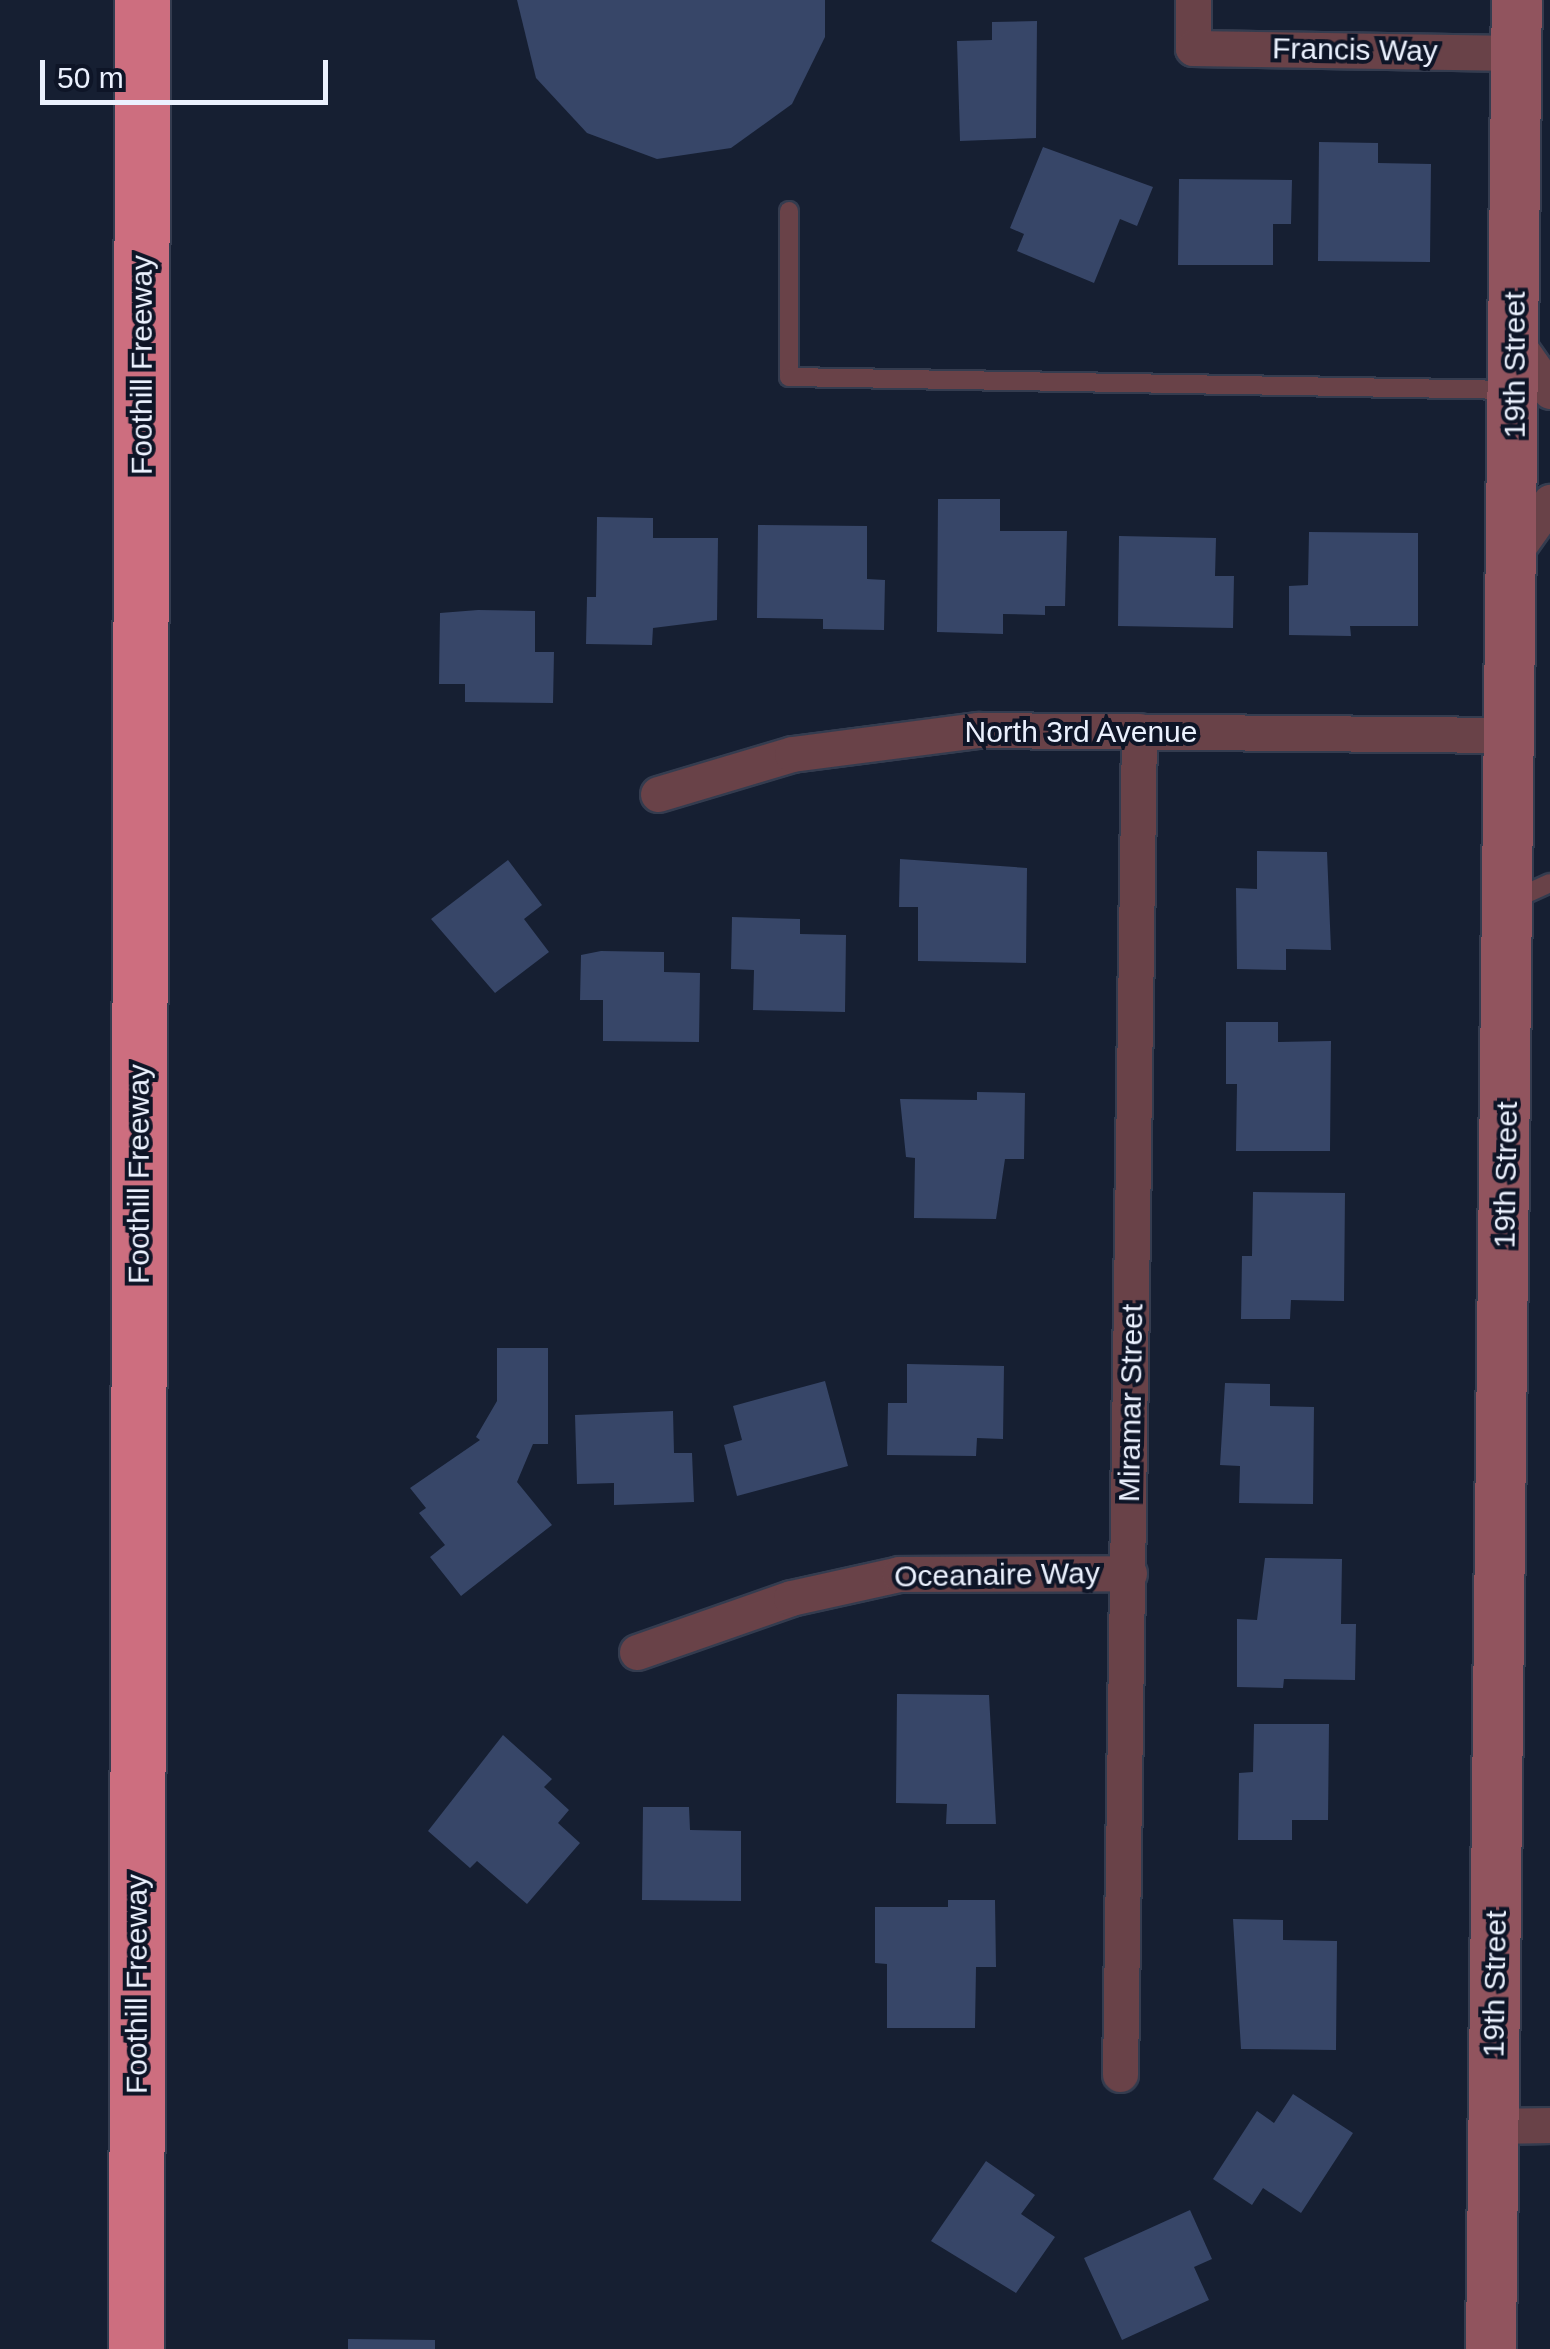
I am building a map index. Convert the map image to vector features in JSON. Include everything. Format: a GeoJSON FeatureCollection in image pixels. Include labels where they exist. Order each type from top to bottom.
{"type":"FeatureCollection","features":[{"type":"Feature","properties":{"kind":"highway","name":"Foothill Freeway"},"geometry":{"type":"LineString","coordinates":[[136,2349],[142,0]]}},
{"type":"Feature","properties":{"kind":"main road","name":"19th Street"},"geometry":{"type":"LineString","coordinates":[[1491,2349],[1493,2126],[1530,892],[1512,734],[1514,554],[1532,390],[1515,341],[1517,0]]}},
{"type":"Feature","properties":{"kind":"street","name":"Francis Way"},"geometry":{"type":"LineString","coordinates":[[1193,0],[1193,48],[1516,53]]}},
{"type":"Feature","properties":{"kind":"street"},"geometry":{"type":"LineString","coordinates":[[1514,554],[1550,502]]}},
{"type":"Feature","properties":{"kind":"street","name":"North 3rd Avenue"},"geometry":{"type":"LineString","coordinates":[[658,794],[792,754],[894,736],[1139,731],[1512,734]]}},
{"type":"Feature","properties":{"kind":"street","name":"Miramar Street"},"geometry":{"type":"LineString","coordinates":[[1120,2074],[1139,731]]}},
{"type":"Feature","properties":{"kind":"street","name":"Oceanaire Way"},"geometry":{"type":"LineString","coordinates":[[637,1652],[791,1598],[899,1574],[1129,1572]]}},
{"type":"Feature","properties":{"kind":"street"},"geometry":{"type":"LineString","coordinates":[[1493,2126],[1550,2126]]}},
{"type":"Feature","properties":{"kind":"lane"},"geometry":{"type":"LineString","coordinates":[[789,211],[789,376],[1532,390]]}},
{"type":"Feature","properties":{"kind":"building"},"geometry":{"type":"Polygon","coordinates":[[[517,0],[825,0],[825,37],[792,104],[731,148],[657,159],[587,133],[536,78],[517,0]]]}},
{"type":"Feature","properties":{"kind":"building"},"geometry":{"type":"Polygon","coordinates":[[[1037,21],[1036,138],[960,141],[957,41],[992,40],[992,22],[1037,21]]]}},
{"type":"Feature","properties":{"kind":"building"},"geometry":{"type":"Polygon","coordinates":[[[1319,142],[1378,143],[1378,163],[1431,164],[1430,262],[1318,261],[1319,142]]]}},
{"type":"Feature","properties":{"kind":"building"},"geometry":{"type":"Polygon","coordinates":[[[1043,147],[1153,187],[1137,226],[1120,219],[1094,283],[1017,251],[1024,234],[1010,228],[1043,147]]]}},
{"type":"Feature","properties":{"kind":"building"},"geometry":{"type":"Polygon","coordinates":[[[1179,179],[1292,180],[1291,224],[1273,224],[1273,265],[1178,265],[1179,179]]]}},
{"type":"Feature","properties":{"kind":"building"},"geometry":{"type":"Polygon","coordinates":[[[938,499],[1000,499],[1000,531],[1067,531],[1065,606],[1045,606],[1045,615],[1003,614],[1003,634],[937,632],[938,499]]]}},
{"type":"Feature","properties":{"kind":"building"},"geometry":{"type":"Polygon","coordinates":[[[597,517],[653,518],[653,538],[718,538],[717,620],[653,628],[652,645],[586,644],[587,597],[596,597],[597,517]]]}},
{"type":"Feature","properties":{"kind":"building"},"geometry":{"type":"Polygon","coordinates":[[[758,525],[867,526],[867,579],[885,580],[884,630],[823,629],[823,619],[757,618],[758,525]]]}},
{"type":"Feature","properties":{"kind":"building"},"geometry":{"type":"Polygon","coordinates":[[[1309,532],[1418,533],[1418,626],[1350,626],[1351,636],[1289,635],[1289,586],[1308,585],[1309,532]]]}},
{"type":"Feature","properties":{"kind":"building"},"geometry":{"type":"Polygon","coordinates":[[[1119,536],[1216,538],[1215,576],[1234,576],[1233,628],[1118,626],[1119,536]]]}},
{"type":"Feature","properties":{"kind":"building"},"geometry":{"type":"Polygon","coordinates":[[[535,611],[535,652],[554,652],[553,703],[465,702],[465,684],[439,684],[440,613],[535,611]]]}},
{"type":"Feature","properties":{"kind":"building"},"geometry":{"type":"Polygon","coordinates":[[[1257,851],[1327,852],[1331,950],[1286,949],[1286,970],[1237,969],[1236,888],[1257,889],[1257,851]]]}},
{"type":"Feature","properties":{"kind":"building"},"geometry":{"type":"Polygon","coordinates":[[[900,859],[1027,868],[1026,963],[918,961],[918,907],[899,907],[900,859]]]}},
{"type":"Feature","properties":{"kind":"building"},"geometry":{"type":"Polygon","coordinates":[[[508,860],[542,905],[524,919],[549,952],[495,993],[431,919],[508,860]]]}},
{"type":"Feature","properties":{"kind":"building"},"geometry":{"type":"Polygon","coordinates":[[[732,917],[800,919],[800,934],[846,935],[845,1012],[753,1010],[754,970],[731,969],[732,917]]]}},
{"type":"Feature","properties":{"kind":"building"},"geometry":{"type":"Polygon","coordinates":[[[601,951],[664,952],[664,972],[700,973],[699,1042],[603,1041],[603,1000],[580,1000],[581,955],[601,951]]]}},
{"type":"Feature","properties":{"kind":"building"},"geometry":{"type":"Polygon","coordinates":[[[1226,1022],[1278,1022],[1278,1042],[1331,1041],[1330,1151],[1236,1151],[1237,1084],[1226,1084],[1226,1022]]]}},
{"type":"Feature","properties":{"kind":"building"},"geometry":{"type":"Polygon","coordinates":[[[977,1092],[1025,1093],[1024,1159],[1005,1159],[996,1219],[914,1218],[915,1158],[906,1157],[900,1099],[977,1100],[977,1092]]]}},
{"type":"Feature","properties":{"kind":"building"},"geometry":{"type":"Polygon","coordinates":[[[1253,1192],[1345,1193],[1344,1301],[1291,1300],[1290,1319],[1241,1319],[1242,1256],[1252,1256],[1253,1192]]]}},
{"type":"Feature","properties":{"kind":"building"},"geometry":{"type":"Polygon","coordinates":[[[497,1348],[548,1348],[548,1444],[533,1444],[517,1482],[552,1525],[461,1596],[430,1557],[445,1545],[419,1513],[426,1508],[410,1488],[480,1440],[476,1437],[497,1401],[497,1348]]]}},
{"type":"Feature","properties":{"kind":"building"},"geometry":{"type":"Polygon","coordinates":[[[907,1364],[1004,1366],[1003,1439],[977,1438],[976,1456],[887,1455],[888,1403],[907,1403],[907,1364]]]}},
{"type":"Feature","properties":{"kind":"building"},"geometry":{"type":"Polygon","coordinates":[[[825,1381],[848,1466],[737,1496],[724,1445],[742,1440],[733,1406],[825,1381]]]}},
{"type":"Feature","properties":{"kind":"building"},"geometry":{"type":"Polygon","coordinates":[[[1225,1383],[1270,1384],[1270,1406],[1314,1407],[1313,1504],[1239,1503],[1240,1466],[1220,1465],[1225,1383]]]}},
{"type":"Feature","properties":{"kind":"building"},"geometry":{"type":"Polygon","coordinates":[[[673,1411],[674,1453],[692,1453],[694,1502],[614,1505],[614,1483],[577,1484],[575,1415],[673,1411]]]}},
{"type":"Feature","properties":{"kind":"building"},"geometry":{"type":"Polygon","coordinates":[[[1265,1558],[1342,1559],[1341,1624],[1356,1624],[1355,1680],[1284,1679],[1283,1688],[1237,1687],[1237,1619],[1257,1620],[1265,1558]]]}},
{"type":"Feature","properties":{"kind":"building"},"geometry":{"type":"Polygon","coordinates":[[[897,1694],[989,1695],[996,1824],[946,1824],[947,1804],[896,1803],[897,1694]]]}},
{"type":"Feature","properties":{"kind":"building"},"geometry":{"type":"Polygon","coordinates":[[[1254,1724],[1329,1724],[1328,1820],[1292,1820],[1292,1840],[1238,1840],[1239,1773],[1253,1772],[1254,1724]]]}},
{"type":"Feature","properties":{"kind":"building"},"geometry":{"type":"Polygon","coordinates":[[[503,1735],[552,1779],[544,1787],[569,1810],[558,1823],[580,1843],[527,1904],[477,1861],[470,1868],[428,1831],[503,1735]]]}},
{"type":"Feature","properties":{"kind":"building"},"geometry":{"type":"Polygon","coordinates":[[[643,1807],[689,1807],[690,1830],[741,1831],[741,1901],[642,1900],[643,1807]]]}},
{"type":"Feature","properties":{"kind":"building"},"geometry":{"type":"Polygon","coordinates":[[[948,1900],[995,1900],[996,1967],[976,1967],[975,2028],[887,2028],[887,1964],[875,1963],[875,1907],[948,1907],[948,1900]]]}},
{"type":"Feature","properties":{"kind":"building"},"geometry":{"type":"Polygon","coordinates":[[[1233,1919],[1283,1920],[1283,1940],[1337,1941],[1336,2050],[1241,2049],[1233,1919]]]}},
{"type":"Feature","properties":{"kind":"building"},"geometry":{"type":"Polygon","coordinates":[[[1293,2094],[1353,2133],[1301,2213],[1263,2188],[1252,2205],[1213,2179],[1257,2111],[1274,2123],[1293,2094]]]}},
{"type":"Feature","properties":{"kind":"building"},"geometry":{"type":"Polygon","coordinates":[[[986,2161],[1035,2195],[1021,2214],[1055,2237],[1016,2293],[931,2241],[986,2161]]]}},
{"type":"Feature","properties":{"kind":"building"},"geometry":{"type":"Polygon","coordinates":[[[1190,2210],[1212,2259],[1194,2267],[1209,2300],[1122,2340],[1084,2258],[1190,2210]]]}},
{"type":"Feature","properties":{"kind":"building"},"geometry":{"type":"Polygon","coordinates":[[[348,2339],[435,2340],[435,2349],[348,2349],[348,2339]]]}}]}
